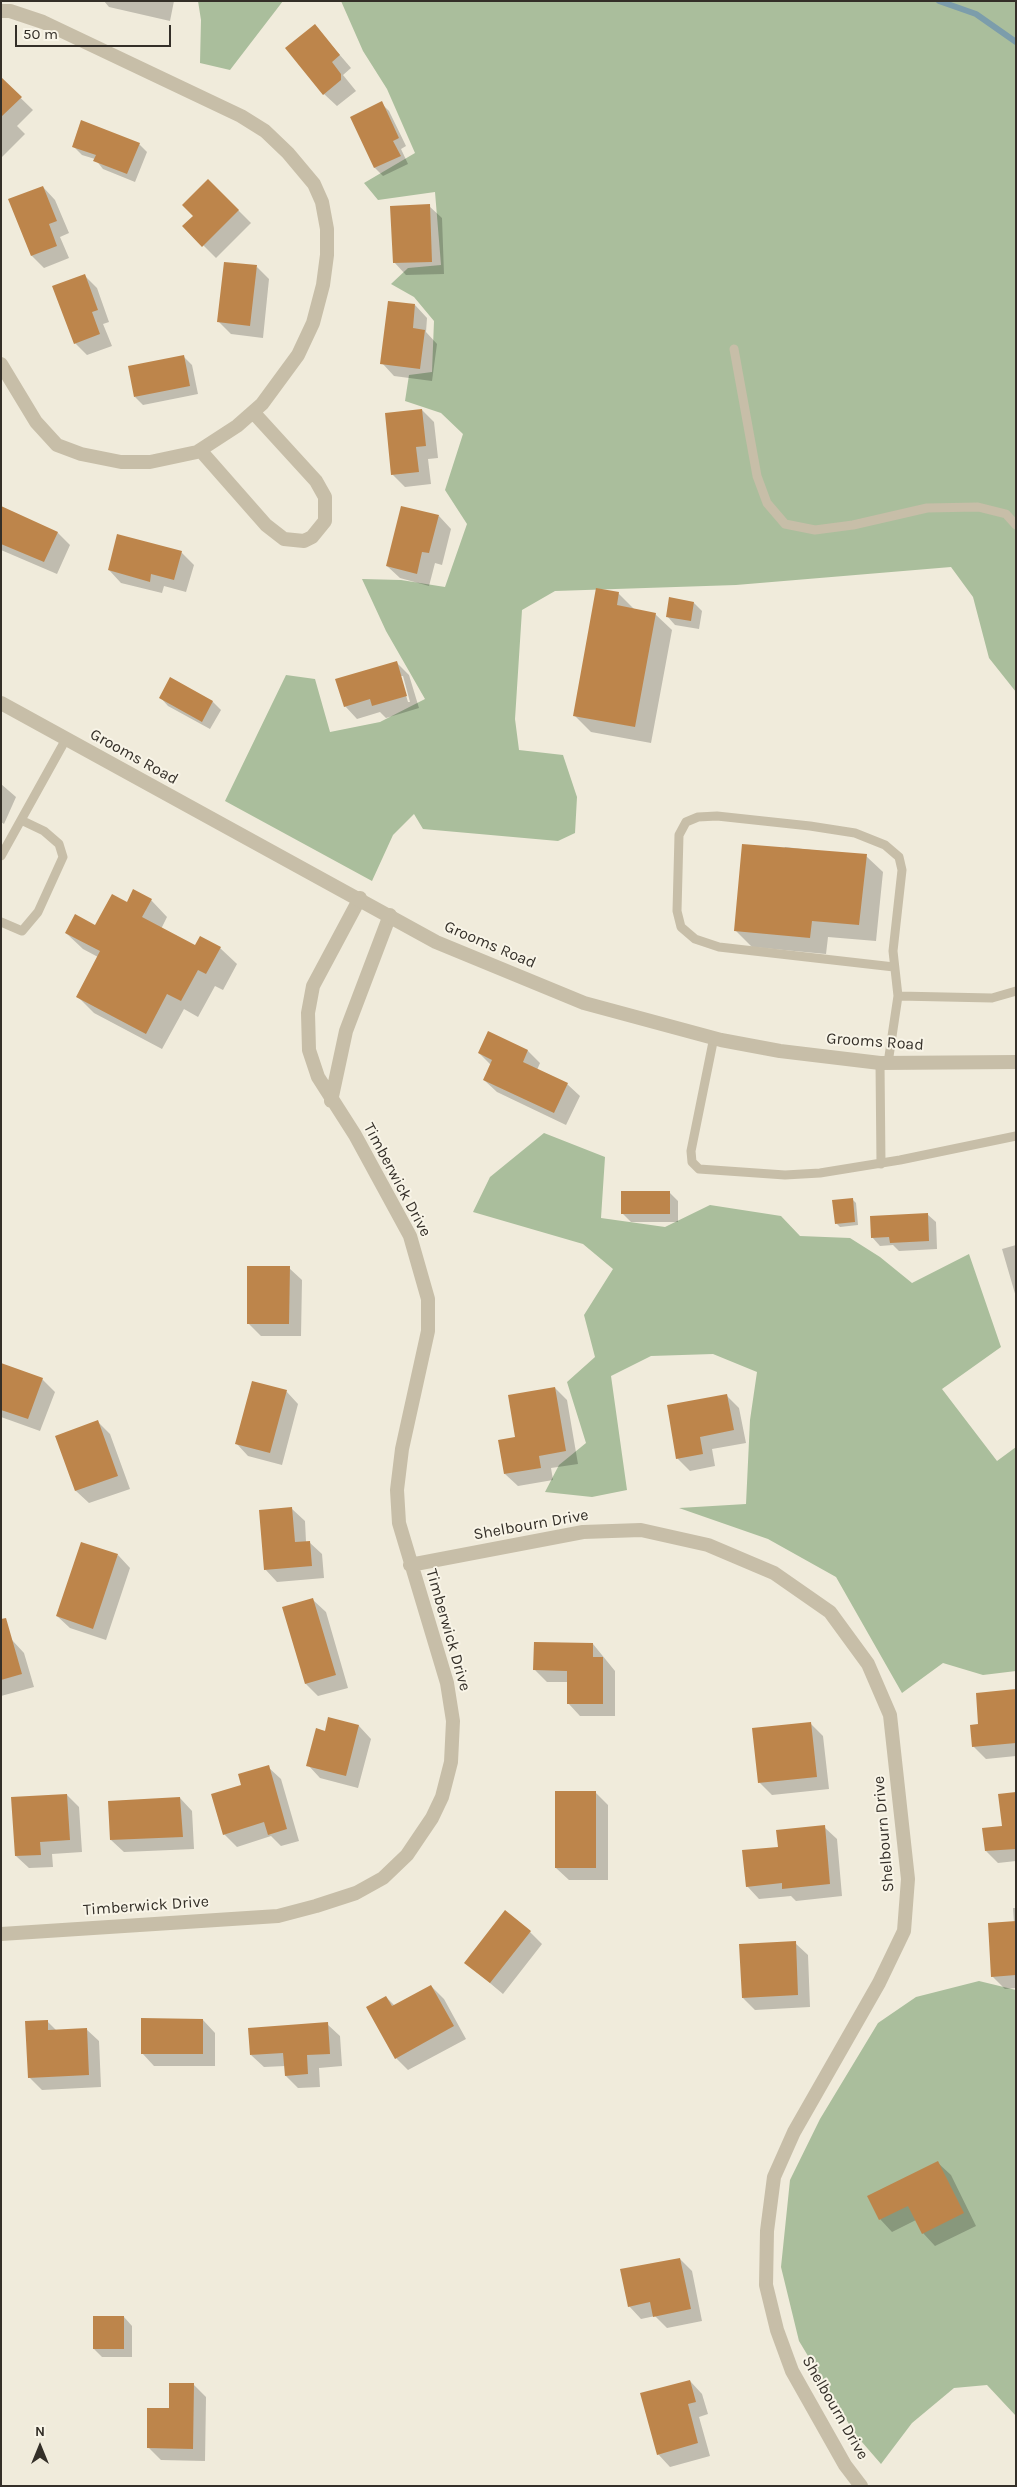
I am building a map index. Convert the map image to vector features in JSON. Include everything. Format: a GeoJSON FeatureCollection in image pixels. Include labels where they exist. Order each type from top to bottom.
{"type":"FeatureCollection","features":[{"type":"Feature","properties":{"kind":"street"},"geometry":{"type":"LineString","coordinates":[[1,11],[10,11],[44,22],[242,116],[265,132],[288,153],[314,184],[322,202],[327,229],[327,255],[323,285],[313,323],[298,355],[262,404],[237,426],[200,450],[150,462],[121,462],[82,454],[57,445],[36,422],[1,364]]}},
{"type":"Feature","properties":{"kind":"street"},"geometry":{"type":"LineString","coordinates":[[200,450],[266,525],[284,539],[304,541],[312,537],[325,520],[325,497],[316,481],[253,412]]}},
{"type":"Feature","properties":{"kind":"street","name":"Grooms Road"},"geometry":{"type":"LineString","coordinates":[[1,703],[360,898],[436,942],[584,1004],[714,1038],[780,1051],[884,1063],[1016,1062]]}},
{"type":"Feature","properties":{"kind":"street","name":"Timberwick Drive"},"geometry":{"type":"LineString","coordinates":[[1,1934],[278,1916],[316,1906],[356,1893],[383,1878],[406,1855],[432,1818],[442,1797],[452,1762],[453,1721],[447,1683],[410,1565],[399,1523],[397,1490],[402,1449],[428,1331],[428,1299],[410,1236],[354,1135],[331,1101],[318,1077],[309,1050],[308,1013],[313,986],[360,898]]}},
{"type":"Feature","properties":{"kind":"street"},"geometry":{"type":"LineString","coordinates":[[331,1101],[346,1031],[390,915]]}},
{"type":"Feature","properties":{"kind":"street","name":"Shelbourn Drive"},"geometry":{"type":"LineString","coordinates":[[410,1565],[583,1532],[640,1530],[708,1545],[774,1573],[830,1612],[868,1664],[890,1715],[908,1879],[904,1931],[879,1983],[794,2132],[774,2177],[767,2231],[766,2285],[776,2330],[792,2371],[819,2421],[861,2486]]}},
{"type":"Feature","properties":{"kind":"lane"},"geometry":{"type":"LineString","coordinates":[[734,348],[757,476],[767,503],[785,524],[815,530],[853,525],[927,508],[978,507],[1006,514],[1016,525]]}},
{"type":"Feature","properties":{"kind":"lane"},"geometry":{"type":"LineString","coordinates":[[1,856],[66,739]]}},
{"type":"Feature","properties":{"kind":"lane"},"geometry":{"type":"LineString","coordinates":[[881,1164],[884,1063],[898,996],[893,951],[902,870],[899,857],[885,845],[855,832],[717,816],[698,817],[686,822],[679,835],[676,911],[681,927],[695,939],[719,947],[894,967]]}},
{"type":"Feature","properties":{"kind":"lane"},"geometry":{"type":"LineString","coordinates":[[1,922],[22,931],[38,912],[63,857],[59,844],[44,831],[21,820]]}},
{"type":"Feature","properties":{"kind":"lane"},"geometry":{"type":"LineString","coordinates":[[898,996],[992,998],[1016,991]]}},
{"type":"Feature","properties":{"kind":"lane"},"geometry":{"type":"LineString","coordinates":[[714,1038],[691,1151],[692,1162],[700,1169],[785,1175],[881,1164],[1016,1136]]}},
{"type":"Feature","properties":{"kind":"green space"},"geometry":{"type":"Polygon","coordinates":[[[198,1],[283,1],[230,70],[200,63],[201,20],[198,1]]]}},
{"type":"Feature","properties":{"kind":"green space"},"geometry":{"type":"Polygon","coordinates":[[[341,1],[1016,1],[1016,692],[989,658],[973,597],[951,567],[736,585],[555,591],[522,610],[515,719],[519,750],[563,755],[577,797],[575,833],[558,841],[423,829],[414,814],[393,835],[372,881],[225,801],[286,675],[315,679],[330,732],[380,722],[425,699],[386,631],[362,579],[401,580],[445,587],[467,524],[445,490],[463,434],[441,413],[405,401],[409,375],[432,372],[434,321],[414,297],[391,284],[408,268],[441,265],[435,192],[378,200],[364,183],[415,153],[387,89],[363,51],[341,1]]]}},
{"type":"Feature","properties":{"kind":"green space"},"geometry":{"type":"Polygon","coordinates":[[[544,1133],[605,1157],[601,1218],[665,1227],[710,1205],[781,1216],[800,1236],[850,1238],[880,1257],[912,1283],[969,1254],[1001,1347],[942,1389],[997,1461],[1016,1447],[1016,1671],[983,1675],[943,1663],[902,1693],[836,1577],[768,1539],[679,1508],[746,1504],[750,1420],[757,1372],[713,1354],[651,1356],[611,1376],[627,1490],[592,1497],[545,1492],[559,1465],[586,1443],[567,1382],[595,1357],[584,1315],[613,1269],[583,1244],[473,1212],[490,1177],[544,1133]]]}},
{"type":"Feature","properties":{"kind":"green space"},"geometry":{"type":"Polygon","coordinates":[[[979,1981],[1016,1990],[1016,2416],[987,2385],[954,2388],[912,2423],[881,2464],[855,2434],[799,2341],[781,2267],[790,2180],[820,2119],[878,2023],[916,1997],[979,1981]]]}},
{"type":"Feature","properties":{"kind":"building"},"geometry":{"type":"Polygon","coordinates":[[[315,24],[340,55],[332,62],[341,74],[341,80],[323,95],[285,48],[315,24]]]}},
{"type":"Feature","properties":{"kind":"building"},"geometry":{"type":"Polygon","coordinates":[[[1,77],[22,97],[1,117],[1,77]]]}},
{"type":"Feature","properties":{"kind":"building"},"geometry":{"type":"Polygon","coordinates":[[[382,101],[399,138],[393,141],[401,156],[374,168],[350,117],[382,101]]]}},
{"type":"Feature","properties":{"kind":"building"},"geometry":{"type":"Polygon","coordinates":[[[81,120],[140,143],[127,174],[93,161],[96,155],[72,147],[81,120]]]}},
{"type":"Feature","properties":{"kind":"building"},"geometry":{"type":"Polygon","coordinates":[[[208,179],[239,210],[202,247],[182,226],[193,216],[182,205],[208,179]]]}},
{"type":"Feature","properties":{"kind":"building"},"geometry":{"type":"Polygon","coordinates":[[[43,186],[57,221],[49,224],[57,246],[31,256],[8,199],[43,186]]]}},
{"type":"Feature","properties":{"kind":"building"},"geometry":{"type":"Polygon","coordinates":[[[430,204],[432,262],[393,263],[390,206],[430,204]]]}},
{"type":"Feature","properties":{"kind":"building"},"geometry":{"type":"Polygon","coordinates":[[[224,262],[257,265],[250,326],[217,322],[224,262]]]}},
{"type":"Feature","properties":{"kind":"building"},"geometry":{"type":"Polygon","coordinates":[[[85,274],[98,310],[92,312],[100,334],[74,344],[52,286],[85,274]]]}},
{"type":"Feature","properties":{"kind":"building"},"geometry":{"type":"Polygon","coordinates":[[[388,301],[415,304],[413,328],[425,330],[420,369],[380,364],[388,301]]]}},
{"type":"Feature","properties":{"kind":"building"},"geometry":{"type":"Polygon","coordinates":[[[184,355],[190,386],[134,397],[128,366],[184,355]]]}},
{"type":"Feature","properties":{"kind":"building"},"geometry":{"type":"Polygon","coordinates":[[[422,409],[426,446],[416,447],[419,472],[391,475],[385,413],[422,409]]]}},
{"type":"Feature","properties":{"kind":"building"},"geometry":{"type":"Polygon","coordinates":[[[1,506],[58,532],[44,562],[1,544],[1,506]]]}},
{"type":"Feature","properties":{"kind":"building"},"geometry":{"type":"Polygon","coordinates":[[[401,506],[439,515],[429,553],[422,552],[417,574],[386,566],[401,506]]]}},
{"type":"Feature","properties":{"kind":"building"},"geometry":{"type":"Polygon","coordinates":[[[117,534],[182,551],[174,580],[151,574],[150,582],[108,570],[117,534]]]}},
{"type":"Feature","properties":{"kind":"building"},"geometry":{"type":"Polygon","coordinates":[[[596,588],[619,592],[617,605],[656,613],[635,727],[573,716],[596,588]]]}},
{"type":"Feature","properties":{"kind":"building"},"geometry":{"type":"Polygon","coordinates":[[[669,597],[694,602],[691,621],[666,617],[669,597]]]}},
{"type":"Feature","properties":{"kind":"building"},"geometry":{"type":"Polygon","coordinates":[[[397,661],[407,696],[372,706],[370,699],[344,707],[335,679],[397,661]]]}},
{"type":"Feature","properties":{"kind":"building"},"geometry":{"type":"Polygon","coordinates":[[[170,677],[213,701],[202,722],[159,698],[170,677]]]}},
{"type":"Feature","properties":{"kind":"building"},"geometry":{"type":"Polygon","coordinates":[[[742,844],[867,854],[859,925],[812,921],[810,938],[734,931],[742,844]]]}},
{"type":"Feature","properties":{"kind":"building"},"geometry":{"type":"Polygon","coordinates":[[[133,889],[152,899],[142,917],[195,945],[200,936],[221,947],[206,974],[198,970],[181,1001],[167,994],[146,1034],[76,997],[100,951],[65,933],[75,914],[95,925],[112,894],[127,902],[133,889]]]}},
{"type":"Feature","properties":{"kind":"building"},"geometry":{"type":"Polygon","coordinates":[[[488,1031],[528,1050],[523,1062],[568,1083],[554,1113],[483,1080],[492,1060],[478,1053],[488,1031]]]}},
{"type":"Feature","properties":{"kind":"building"},"geometry":{"type":"Polygon","coordinates":[[[621,1191],[670,1191],[670,1214],[621,1214],[621,1191]]]}},
{"type":"Feature","properties":{"kind":"building"},"geometry":{"type":"Polygon","coordinates":[[[853,1198],[855,1222],[835,1224],[832,1200],[853,1198]]]}},
{"type":"Feature","properties":{"kind":"building"},"geometry":{"type":"Polygon","coordinates":[[[928,1213],[929,1241],[890,1243],[889,1237],[871,1238],[870,1216],[928,1213]]]}},
{"type":"Feature","properties":{"kind":"building"},"geometry":{"type":"Polygon","coordinates":[[[247,1266],[290,1266],[289,1324],[247,1324],[247,1266]]]}},
{"type":"Feature","properties":{"kind":"building"},"geometry":{"type":"Polygon","coordinates":[[[1,1363],[43,1378],[28,1419],[1,1410],[1,1363]]]}},
{"type":"Feature","properties":{"kind":"building"},"geometry":{"type":"Polygon","coordinates":[[[252,1381],[287,1390],[270,1453],[235,1444],[252,1381]]]}},
{"type":"Feature","properties":{"kind":"building"},"geometry":{"type":"Polygon","coordinates":[[[555,1387],[566,1451],[539,1456],[541,1468],[504,1474],[498,1440],[515,1437],[508,1395],[555,1387]]]}},
{"type":"Feature","properties":{"kind":"building"},"geometry":{"type":"Polygon","coordinates":[[[727,1394],[734,1430],[700,1437],[703,1454],[676,1459],[667,1405],[727,1394]]]}},
{"type":"Feature","properties":{"kind":"building"},"geometry":{"type":"Polygon","coordinates":[[[98,1420],[118,1476],[75,1491],[55,1436],[98,1420]]]}},
{"type":"Feature","properties":{"kind":"building"},"geometry":{"type":"Polygon","coordinates":[[[292,1507],[295,1542],[310,1541],[312,1566],[264,1570],[259,1510],[292,1507]]]}},
{"type":"Feature","properties":{"kind":"building"},"geometry":{"type":"Polygon","coordinates":[[[81,1542],[118,1554],[93,1629],[56,1616],[81,1542]]]}},
{"type":"Feature","properties":{"kind":"building"},"geometry":{"type":"Polygon","coordinates":[[[313,1598],[336,1675],[305,1684],[282,1607],[313,1598]]]}},
{"type":"Feature","properties":{"kind":"building"},"geometry":{"type":"Polygon","coordinates":[[[6,1618],[22,1674],[1,1680],[1,1619],[6,1618]]]}},
{"type":"Feature","properties":{"kind":"building"},"geometry":{"type":"Polygon","coordinates":[[[534,1642],[593,1643],[593,1657],[603,1657],[603,1704],[567,1704],[567,1671],[533,1670],[534,1642]]]}},
{"type":"Feature","properties":{"kind":"building"},"geometry":{"type":"Polygon","coordinates":[[[1016,1689],[1016,1743],[972,1747],[970,1725],[978,1724],[976,1693],[1016,1689]]]}},
{"type":"Feature","properties":{"kind":"building"},"geometry":{"type":"Polygon","coordinates":[[[328,1717],[359,1725],[346,1776],[306,1766],[316,1728],[325,1731],[328,1717]]]}},
{"type":"Feature","properties":{"kind":"building"},"geometry":{"type":"Polygon","coordinates":[[[811,1722],[817,1777],[758,1783],[752,1728],[811,1722]]]}},
{"type":"Feature","properties":{"kind":"building"},"geometry":{"type":"Polygon","coordinates":[[[269,1765],[287,1829],[268,1835],[264,1822],[223,1835],[211,1794],[241,1785],[238,1774],[269,1765]]]}},
{"type":"Feature","properties":{"kind":"building"},"geometry":{"type":"Polygon","coordinates":[[[555,1791],[596,1791],[596,1868],[555,1868],[555,1791]]]}},
{"type":"Feature","properties":{"kind":"building"},"geometry":{"type":"Polygon","coordinates":[[[1016,1792],[1016,1849],[985,1851],[982,1828],[1002,1826],[998,1794],[1016,1792]]]}},
{"type":"Feature","properties":{"kind":"building"},"geometry":{"type":"Polygon","coordinates":[[[67,1794],[70,1840],[40,1842],[41,1855],[15,1856],[11,1797],[67,1794]]]}},
{"type":"Feature","properties":{"kind":"building"},"geometry":{"type":"Polygon","coordinates":[[[180,1797],[183,1837],[110,1840],[108,1801],[180,1797]]]}},
{"type":"Feature","properties":{"kind":"building"},"geometry":{"type":"Polygon","coordinates":[[[825,1825],[830,1884],[782,1889],[782,1883],[746,1887],[742,1850],[778,1847],[776,1830],[825,1825]]]}},
{"type":"Feature","properties":{"kind":"building"},"geometry":{"type":"Polygon","coordinates":[[[505,1910],[531,1931],[490,1983],[464,1963],[505,1910]]]}},
{"type":"Feature","properties":{"kind":"building"},"geometry":{"type":"Polygon","coordinates":[[[1016,1921],[1016,1975],[991,1977],[988,1923],[1016,1921]]]}},
{"type":"Feature","properties":{"kind":"building"},"geometry":{"type":"Polygon","coordinates":[[[796,1941],[798,1995],[742,1998],[739,1944],[796,1941]]]}},
{"type":"Feature","properties":{"kind":"building"},"geometry":{"type":"Polygon","coordinates":[[[431,1985],[454,2026],[395,2059],[366,2007],[386,1996],[392,2006],[431,1985]]]}},
{"type":"Feature","properties":{"kind":"building"},"geometry":{"type":"Polygon","coordinates":[[[141,2018],[203,2019],[203,2054],[141,2054],[141,2018]]]}},
{"type":"Feature","properties":{"kind":"building"},"geometry":{"type":"Polygon","coordinates":[[[48,2020],[48,2030],[87,2028],[89,2075],[28,2078],[25,2021],[48,2020]]]}},
{"type":"Feature","properties":{"kind":"building"},"geometry":{"type":"Polygon","coordinates":[[[328,2022],[330,2054],[307,2055],[308,2074],[285,2076],[283,2053],[250,2055],[248,2028],[328,2022]]]}},
{"type":"Feature","properties":{"kind":"building"},"geometry":{"type":"Polygon","coordinates":[[[938,2161],[964,2213],[922,2234],[908,2206],[879,2220],[867,2196],[938,2161]]]}},
{"type":"Feature","properties":{"kind":"building"},"geometry":{"type":"Polygon","coordinates":[[[680,2258],[691,2309],[653,2317],[650,2302],[628,2307],[620,2269],[680,2258]]]}},
{"type":"Feature","properties":{"kind":"building"},"geometry":{"type":"Polygon","coordinates":[[[93,2316],[124,2316],[124,2349],[93,2349],[93,2316]]]}},
{"type":"Feature","properties":{"kind":"building"},"geometry":{"type":"Polygon","coordinates":[[[690,2380],[696,2402],[688,2404],[698,2443],[657,2455],[640,2393],[690,2380]]]}},
{"type":"Feature","properties":{"kind":"building"},"geometry":{"type":"Polygon","coordinates":[[[169,2383],[194,2383],[193,2449],[147,2448],[147,2408],[169,2408],[169,2383]]]}},
{"type":"Feature","properties":{"kind":"waterway"},"geometry":{"type":"LineString","coordinates":[[939,1],[976,14],[1016,42]]}}]}
